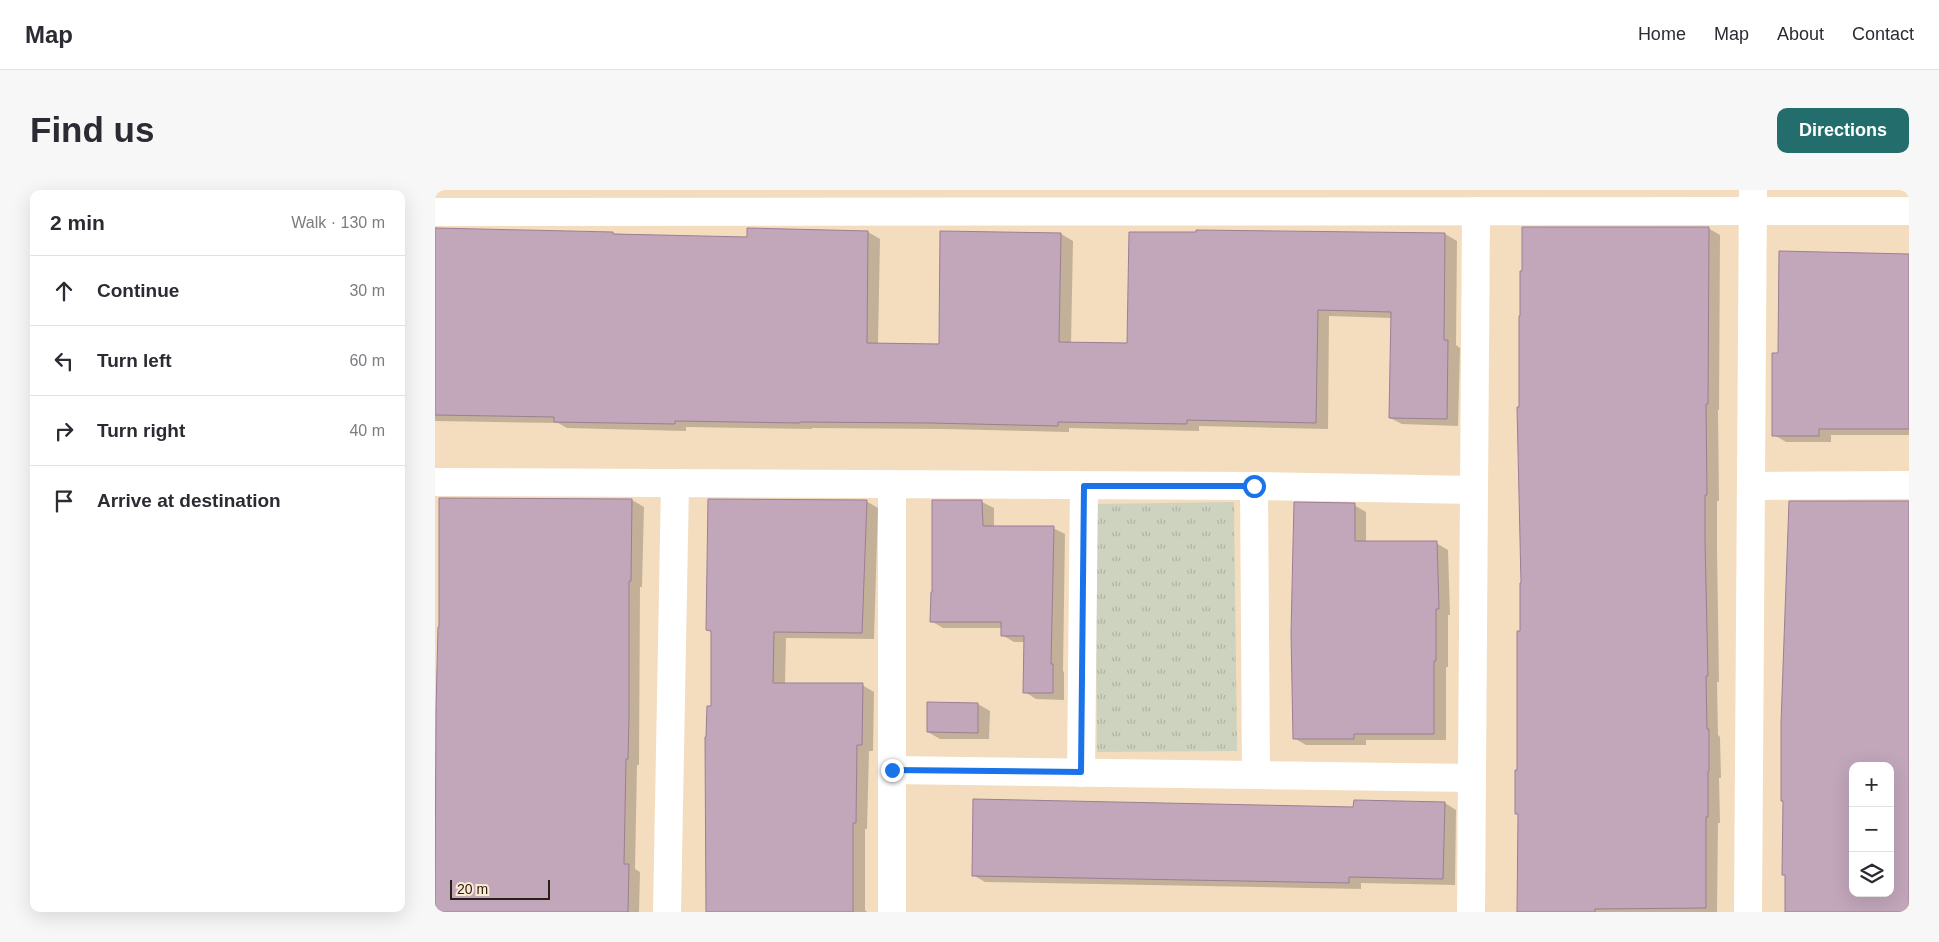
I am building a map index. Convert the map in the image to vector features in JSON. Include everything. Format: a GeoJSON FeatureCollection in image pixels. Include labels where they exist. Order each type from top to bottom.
{"type":"FeatureCollection","features":[{"type":"Feature","properties":{"kind":"street"},"geometry":{"type":"LineString","coordinates":[[1748,912],[1753,201]]}},
{"type":"Feature","properties":{"kind":"street"},"geometry":{"type":"LineString","coordinates":[[435,212],[1476,211],[1753,201],[1909,211]]}},
{"type":"Feature","properties":{"kind":"street"},"geometry":{"type":"LineString","coordinates":[[1471,912],[1476,211]]}},
{"type":"Feature","properties":{"kind":"street"},"geometry":{"type":"LineString","coordinates":[[435,482],[1254,486],[1474,490]]}},
{"type":"Feature","properties":{"kind":"street"},"geometry":{"type":"LineString","coordinates":[[667,912],[675,484]]}},
{"type":"Feature","properties":{"kind":"street"},"geometry":{"type":"LineString","coordinates":[[892,485],[892,912]]}},
{"type":"Feature","properties":{"kind":"street"},"geometry":{"type":"LineString","coordinates":[[1751,486],[1909,485]]}},
{"type":"Feature","properties":{"kind":"street"},"geometry":{"type":"LineString","coordinates":[[1081,772],[1084,486]]}},
{"type":"Feature","properties":{"kind":"street"},"geometry":{"type":"LineString","coordinates":[[1254,486],[1256,775]]}},
{"type":"Feature","properties":{"kind":"street"},"geometry":{"type":"LineString","coordinates":[[892,770],[1472,778]]}},
{"type":"Feature","properties":{"kind":"green space"},"geometry":{"type":"Polygon","coordinates":[[[1234,502],[1237,751],[1097,752],[1095,504],[1234,502]]]}},
{"type":"Feature","properties":{"kind":"building"},"geometry":{"type":"Polygon","coordinates":[[[1522,227],[1709,227],[1708,404],[1706,404],[1707,495],[1705,495],[1708,676],[1706,676],[1707,729],[1709,729],[1708,817],[1706,817],[1706,908],[1595,909],[1595,912],[1517,912],[1518,814],[1515,814],[1515,770],[1517,770],[1517,631],[1520,631],[1521,583],[1517,407],[1519,407],[1519,316],[1522,227]]]}},
{"type":"Feature","properties":{"kind":"building"},"geometry":{"type":"Polygon","coordinates":[[[435,228],[747,237],[747,228],[868,231],[867,343],[939,344],[940,231],[1061,233],[1059,342],[1127,343],[1129,232],[1196,232],[1196,230],[1445,233],[1444,340],[1448,340],[1447,419],[1389,418],[1391,312],[1318,310],[1316,423],[1187,420],[1187,424],[1058,422],[1058,426],[675,421],[675,424],[554,422],[554,417],[435,415],[435,228]]]}},
{"type":"Feature","properties":{"kind":"building"},"geometry":{"type":"Polygon","coordinates":[[[1779,251],[1909,254],[1909,429],[1819,429],[1819,436],[1772,436],[1772,353],[1778,353],[1779,251]]]}},
{"type":"Feature","properties":{"kind":"building"},"geometry":{"type":"Polygon","coordinates":[[[439,498],[632,499],[631,581],[629,581],[629,715],[628,759],[626,759],[624,864],[629,864],[628,912],[435,912],[439,498]]]}},
{"type":"Feature","properties":{"kind":"building"},"geometry":{"type":"Polygon","coordinates":[[[708,499],[867,500],[862,633],[774,632],[773,683],[863,683],[862,745],[857,745],[856,823],[853,823],[853,912],[706,912],[705,737],[707,706],[711,706],[711,631],[706,630],[708,499]]]}},
{"type":"Feature","properties":{"kind":"building"},"geometry":{"type":"Polygon","coordinates":[[[932,500],[982,500],[983,526],[1054,526],[1051,664],[1053,664],[1053,693],[1023,693],[1024,636],[1001,636],[1001,622],[930,622],[932,592],[932,500]]]}},
{"type":"Feature","properties":{"kind":"building"},"geometry":{"type":"Polygon","coordinates":[[[1789,501],[1909,501],[1909,912],[1785,912],[1785,875],[1782,875],[1783,801],[1781,801],[1781,723],[1789,501]]]}},
{"type":"Feature","properties":{"kind":"building"},"geometry":{"type":"Polygon","coordinates":[[[1294,502],[1355,503],[1355,541],[1437,541],[1439,609],[1436,609],[1434,734],[1354,734],[1354,739],[1293,739],[1291,633],[1294,502]]]}},
{"type":"Feature","properties":{"kind":"building"},"geometry":{"type":"Polygon","coordinates":[[[927,702],[978,703],[978,733],[927,732],[927,702]]]}},
{"type":"Feature","properties":{"kind":"building"},"geometry":{"type":"Polygon","coordinates":[[[973,799],[1353,807],[1354,800],[1445,802],[1443,879],[1349,877],[1349,883],[972,876],[973,799]]]}},
{"type":"Feature","properties":{"kind":"route"},"geometry":{"type":"LineString","coordinates":[[892,770],[1081,772],[1084,486],[1254,486]]}}]}
